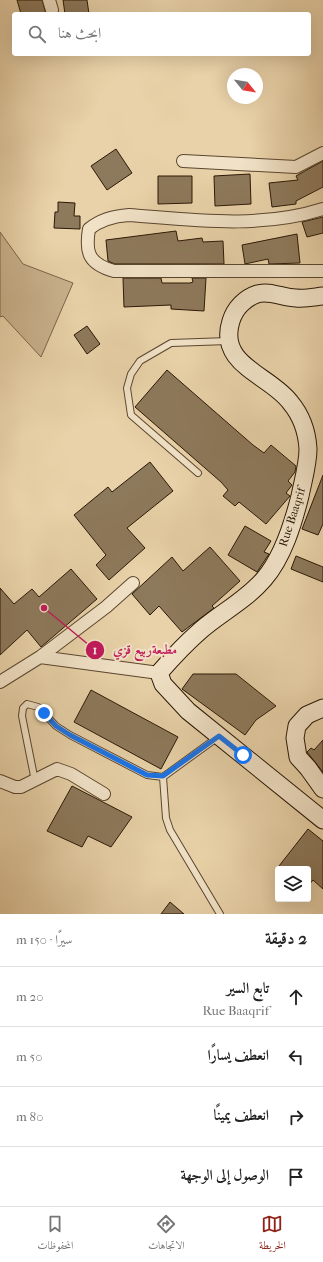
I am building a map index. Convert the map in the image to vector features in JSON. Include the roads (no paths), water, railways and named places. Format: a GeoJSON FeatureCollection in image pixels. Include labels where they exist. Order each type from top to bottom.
{"type":"FeatureCollection","features":[{"type":"Feature","properties":{"kind":"street"},"geometry":{"type":"LineString","coordinates":[[182,161],[296,167],[323,153]]}},
{"type":"Feature","properties":{"kind":"street"},"geometry":{"type":"LineString","coordinates":[[323,210],[292,217],[233,221],[129,215],[117,216],[97,222],[89,229],[87,238],[89,255],[93,261],[103,268],[114,271],[323,271]]}},
{"type":"Feature","properties":{"kind":"street"},"geometry":{"type":"LineString","coordinates":[[230,341],[229,334],[233,315],[238,306],[249,297],[259,293],[295,298],[323,296]]}},
{"type":"Feature","properties":{"kind":"street","name":"Rue Baaqrif"},"geometry":{"type":"LineString","coordinates":[[159,673],[202,629],[248,596],[265,578],[287,538],[297,508],[304,476],[308,450],[300,415],[281,392],[240,362],[230,341]]}},
{"type":"Feature","properties":{"kind":"street"},"geometry":{"type":"LineString","coordinates":[[0,682],[40,657],[106,607],[133,583]]}},
{"type":"Feature","properties":{"kind":"street"},"geometry":{"type":"LineString","coordinates":[[40,657],[159,673],[163,684],[173,696],[204,725],[323,820]]}},
{"type":"Feature","properties":{"kind":"street"},"geometry":{"type":"LineString","coordinates":[[323,708],[307,715],[297,726],[295,738],[298,757],[323,789]]}},
{"type":"Feature","properties":{"kind":"street"},"geometry":{"type":"LineString","coordinates":[[0,781],[16,788],[26,786],[57,769],[71,774],[104,794]]}},
{"type":"Feature","properties":{"kind":"lane"},"geometry":{"type":"LineString","coordinates":[[198,473],[131,415],[127,388],[131,374],[140,361],[171,343],[230,341]]}},
{"type":"Feature","properties":{"kind":"lane"},"geometry":{"type":"LineString","coordinates":[[35,781],[22,716],[23,708],[27,704],[38,707],[56,726],[83,742],[147,775],[163,776],[219,736]]}},
{"type":"Feature","properties":{"kind":"lane"},"geometry":{"type":"LineString","coordinates":[[163,776],[166,818],[170,830],[220,914]]}},
{"type":"Feature","properties":{"kind":"place","name":"مطبعةربيع قزي"},"geometry":{"type":"Point","coordinates":[44,608]}}]}
